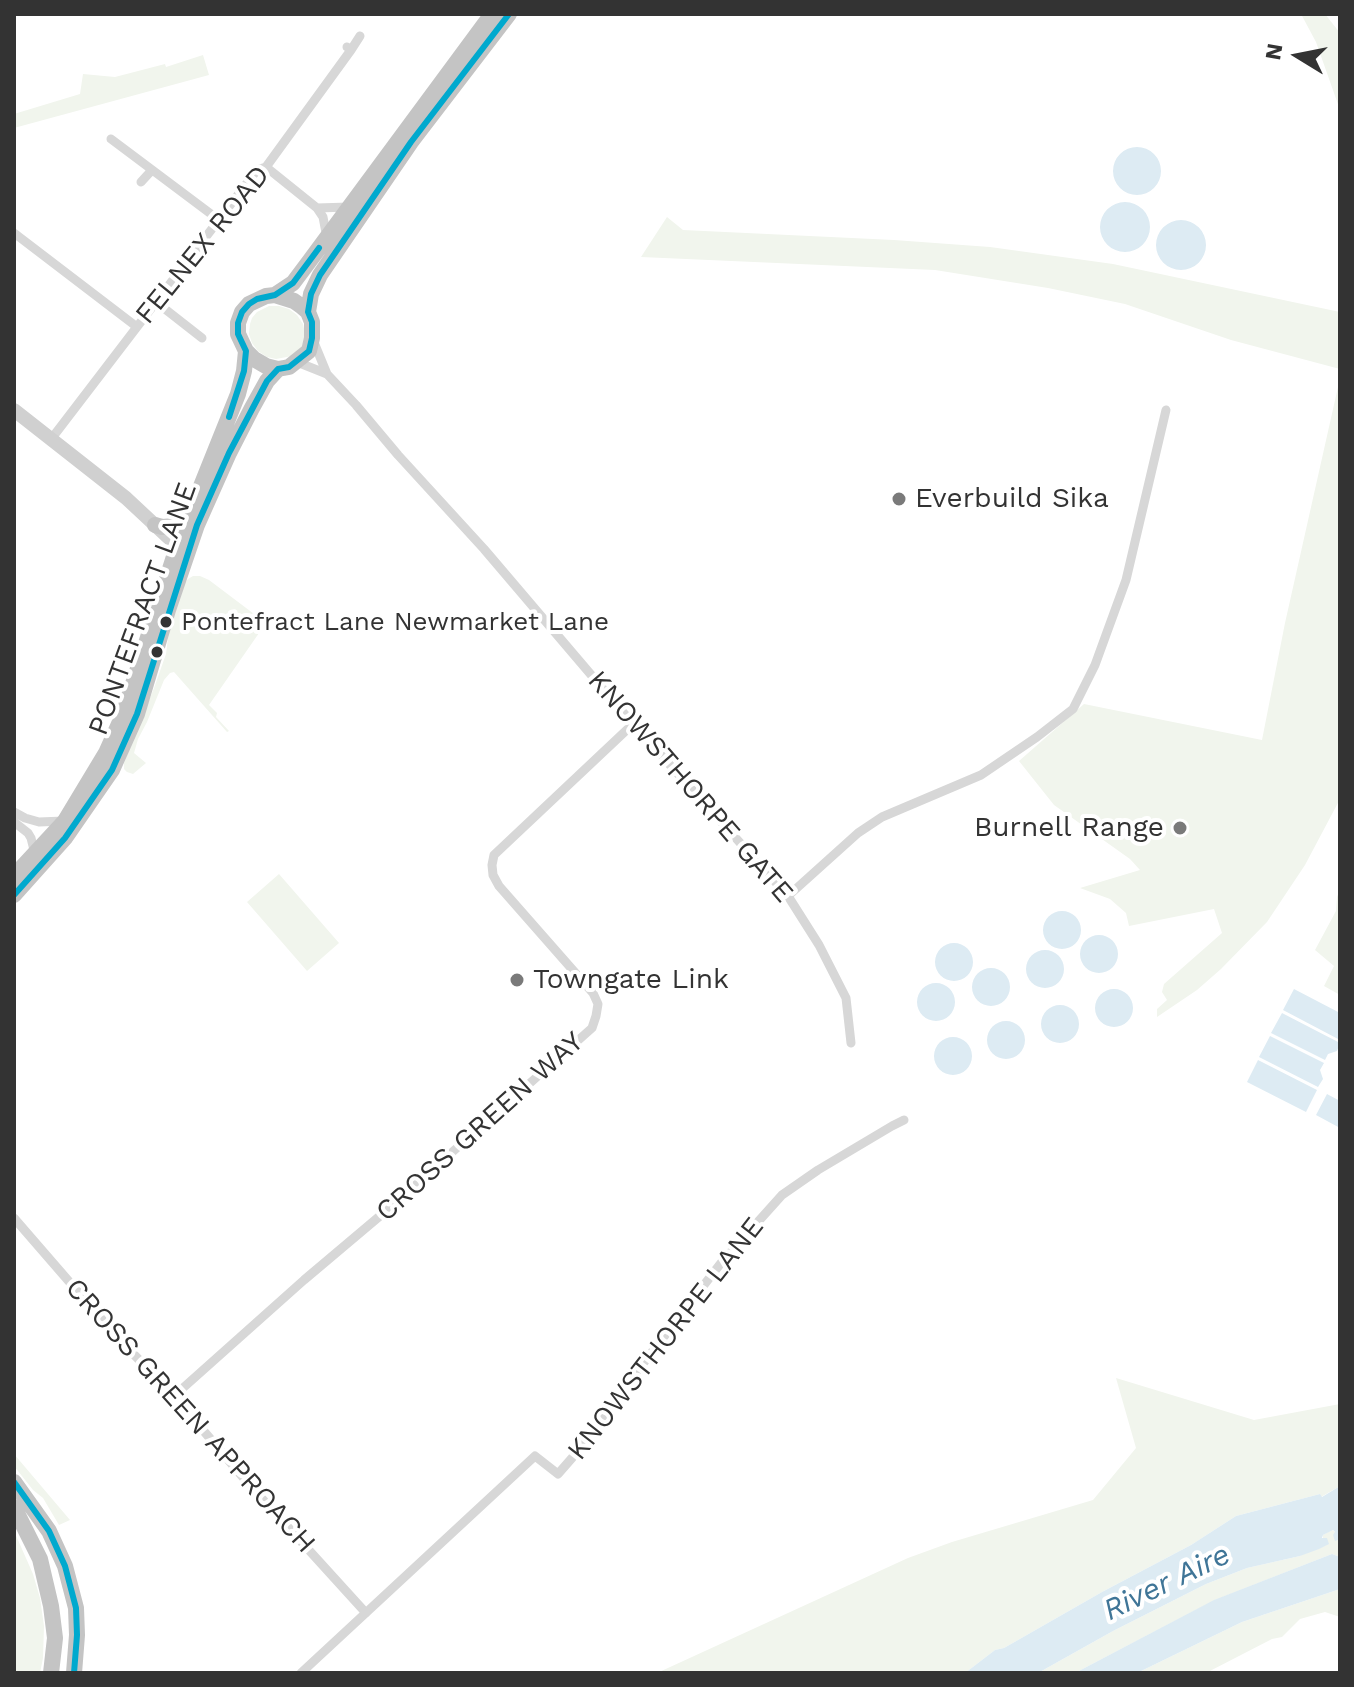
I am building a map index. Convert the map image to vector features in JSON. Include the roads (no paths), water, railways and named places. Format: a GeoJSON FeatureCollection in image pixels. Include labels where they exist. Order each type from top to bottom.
{"type":"FeatureCollection","features":[{"type":"Feature","properties":{"kind":"highway"},"geometry":{"type":"LineString","coordinates":[[275,295],[293,283],[492,14]]}},
{"type":"Feature","properties":{"kind":"highway"},"geometry":{"type":"LineString","coordinates":[[308,312],[311,294],[320,275],[411,142],[509,14]]}},
{"type":"Feature","properties":{"kind":"highway"},"geometry":{"type":"LineString","coordinates":[[275,295],[294,301],[308,312],[312,322],[309,351],[289,367],[278,369],[254,359],[246,351],[238,334],[242,312],[249,304],[275,295]]}},
{"type":"Feature","properties":{"kind":"highway","name":"PONTEFRACT LANE"},"geometry":{"type":"LineString","coordinates":[[14,876],[65,821],[106,753],[123,715],[175,554],[238,394],[246,351]]}},
{"type":"Feature","properties":{"kind":"highway","name":"PONTEFRACT LANE"},"geometry":{"type":"LineString","coordinates":[[14,895],[118,773],[197,525],[252,408],[267,381],[278,369]]}},
{"type":"Feature","properties":{"kind":"highway"},"geometry":{"type":"LineString","coordinates":[[155,525],[175,526],[187,521]]}},
{"type":"Feature","properties":{"kind":"highway"},"geometry":{"type":"LineString","coordinates":[[181,572],[203,564]]}},
{"type":"Feature","properties":{"kind":"highway"},"geometry":{"type":"LineString","coordinates":[[14,1482],[49,1531],[65,1566],[76,1608],[74,1673]]}},
{"type":"Feature","properties":{"kind":"highway"},"geometry":{"type":"LineString","coordinates":[[14,1507],[40,1559],[51,1606],[55,1638],[51,1673]]}},
{"type":"Feature","properties":{"kind":"street","name":"FELNEX ROAD"},"geometry":{"type":"LineString","coordinates":[[52,438],[257,170],[266,167],[360,36]]}},
{"type":"Feature","properties":{"kind":"street"},"geometry":{"type":"LineString","coordinates":[[111,139],[219,220]]}},
{"type":"Feature","properties":{"kind":"street"},"geometry":{"type":"LineString","coordinates":[[266,167],[317,208],[323,217],[327,238]]}},
{"type":"Feature","properties":{"kind":"street"},"geometry":{"type":"LineString","coordinates":[[141,182],[152,170]]}},
{"type":"Feature","properties":{"kind":"street"},"geometry":{"type":"LineString","coordinates":[[317,208],[349,207]]}},
{"type":"Feature","properties":{"kind":"street"},"geometry":{"type":"LineString","coordinates":[[14,233],[137,327]]}},
{"type":"Feature","properties":{"kind":"street"},"geometry":{"type":"LineString","coordinates":[[156,302],[202,338]]}},
{"type":"Feature","properties":{"kind":"street","name":"KNOWSTHORPE GATE"},"geometry":{"type":"LineString","coordinates":[[312,338],[327,374],[788,896],[819,945],[846,998],[851,1043]]}},
{"type":"Feature","properties":{"kind":"street","name":"KNOWSTHORPE GATE"},"geometry":{"type":"LineString","coordinates":[[297,362],[327,374]]}},
{"type":"Feature","properties":{"kind":"street"},"geometry":{"type":"LineString","coordinates":[[14,410],[126,498],[171,540],[175,554]]}},
{"type":"Feature","properties":{"kind":"street"},"geometry":{"type":"LineString","coordinates":[[788,896],[870,825],[909,804],[981,775],[1073,709],[1095,665],[1126,580],[1166,410]]}},
{"type":"Feature","properties":{"kind":"street","name":"CROSS GREEN WAY"},"geometry":{"type":"LineString","coordinates":[[174,1396],[592,1028],[598,1004],[593,993],[499,886],[492,865],[494,855],[633,724]]}},
{"type":"Feature","properties":{"kind":"street"},"geometry":{"type":"LineString","coordinates":[[14,812],[39,822],[65,821]]}},
{"type":"Feature","properties":{"kind":"street"},"geometry":{"type":"LineString","coordinates":[[14,822],[28,833],[35,854]]}},
{"type":"Feature","properties":{"kind":"street","name":"KNOWSTHORPE LANE"},"geometry":{"type":"LineString","coordinates":[[301,1673],[535,1456],[558,1474],[721,1263],[782,1195],[818,1170],[904,1120]]}},
{"type":"Feature","properties":{"kind":"street","name":"CROSS GREEN APPROACH"},"geometry":{"type":"LineString","coordinates":[[14,1218],[366,1613]]}},
{"type":"Feature","properties":{"kind":"water"},"geometry":{"type":"Polygon","coordinates":[[[1137,147],[1154,154],[1161,171],[1154,188],[1137,195],[1120,188],[1113,171],[1120,154],[1137,147]]]}},
{"type":"Feature","properties":{"kind":"water"},"geometry":{"type":"Polygon","coordinates":[[[1125,202],[1142,210],[1150,227],[1142,244],[1125,252],[1108,244],[1100,227],[1108,210],[1125,202]]]}},
{"type":"Feature","properties":{"kind":"water"},"geometry":{"type":"Polygon","coordinates":[[[1181,220],[1198,228],[1206,245],[1198,262],[1181,270],[1164,262],[1156,245],[1164,228],[1181,220]]]}},
{"type":"Feature","properties":{"kind":"water"},"geometry":{"type":"Polygon","coordinates":[[[1062,911],[1076,916],[1081,930],[1076,944],[1062,949],[1048,944],[1043,930],[1048,916],[1062,911]]]}},
{"type":"Feature","properties":{"kind":"water"},"geometry":{"type":"Polygon","coordinates":[[[1099,935],[1113,940],[1118,954],[1113,968],[1099,973],[1085,968],[1080,954],[1085,940],[1099,935]]]}},
{"type":"Feature","properties":{"kind":"water"},"geometry":{"type":"Polygon","coordinates":[[[954,943],[968,948],[973,962],[968,976],[954,981],[940,976],[935,962],[940,948],[954,943]]]}},
{"type":"Feature","properties":{"kind":"water"},"geometry":{"type":"Polygon","coordinates":[[[1045,950],[1058,956],[1064,969],[1058,982],[1045,988],[1032,982],[1026,969],[1032,956],[1045,950]]]}},
{"type":"Feature","properties":{"kind":"water"},"geometry":{"type":"Polygon","coordinates":[[[991,968],[1004,974],[1010,987],[1004,1000],[991,1006],[978,1000],[972,987],[978,974],[991,968]]]}},
{"type":"Feature","properties":{"kind":"water"},"geometry":{"type":"Polygon","coordinates":[[[936,983],[950,988],[955,1002],[950,1016],[936,1021],[922,1016],[917,1002],[922,988],[936,983]]]}},
{"type":"Feature","properties":{"kind":"water"},"geometry":{"type":"Polygon","coordinates":[[[1114,989],[1127,995],[1133,1008],[1127,1021],[1114,1027],[1101,1021],[1095,1008],[1101,995],[1114,989]]]}},
{"type":"Feature","properties":{"kind":"water"},"geometry":{"type":"Polygon","coordinates":[[[1294,989],[1340,1013],[1340,1040],[1283,1010],[1294,989]]]}},
{"type":"Feature","properties":{"kind":"water"},"geometry":{"type":"Polygon","coordinates":[[[1060,1005],[1074,1010],[1079,1024],[1074,1038],[1060,1043],[1046,1038],[1041,1024],[1046,1010],[1060,1005]]]}},
{"type":"Feature","properties":{"kind":"water"},"geometry":{"type":"Polygon","coordinates":[[[1282,1013],[1340,1043],[1337,1051],[1328,1054],[1325,1060],[1271,1033],[1282,1013]]]}},
{"type":"Feature","properties":{"kind":"water"},"geometry":{"type":"Polygon","coordinates":[[[1006,1021],[1020,1026],[1025,1040],[1020,1054],[1006,1059],[992,1054],[987,1040],[992,1026],[1006,1021]]]}},
{"type":"Feature","properties":{"kind":"water"},"geometry":{"type":"Polygon","coordinates":[[[1270,1036],[1324,1063],[1320,1070],[1323,1079],[1318,1087],[1259,1057],[1270,1036]]]}},
{"type":"Feature","properties":{"kind":"water"},"geometry":{"type":"Polygon","coordinates":[[[953,1037],[967,1042],[972,1056],[967,1070],[953,1075],[939,1070],[934,1056],[939,1042],[953,1037]]]}},
{"type":"Feature","properties":{"kind":"water"},"geometry":{"type":"Polygon","coordinates":[[[1258,1060],[1317,1090],[1306,1112],[1247,1082],[1258,1060]]]}},
{"type":"Feature","properties":{"kind":"water"},"geometry":{"type":"Polygon","coordinates":[[[1327,1094],[1340,1101],[1340,1128],[1316,1115],[1327,1094]]]}},
{"type":"Feature","properties":{"kind":"water","name":"River Aire"},"geometry":{"type":"Polygon","coordinates":[[[1340,1486],[1340,1539],[1335,1541],[1333,1530],[1322,1538],[1327,1538],[1329,1544],[1319,1549],[1247,1568],[1206,1584],[1038,1673],[965,1673],[995,1650],[1004,1648],[1191,1545],[1236,1516],[1320,1494],[1322,1497],[1340,1486]]]}},
{"type":"Feature","properties":{"kind":"water"},"geometry":{"type":"Polygon","coordinates":[[[1332,1554],[1340,1557],[1340,1589],[1242,1622],[1137,1673],[1075,1673],[1214,1600],[1332,1554]]]}},
{"type":"Feature","properties":{"kind":"place","name":"Everbuild Sika"},"geometry":{"type":"Point","coordinates":[899,499]}},
{"type":"Feature","properties":{"kind":"place","name":"Pontefract Lane Newmarket Lane"},"geometry":{"type":"Point","coordinates":[166,622]}},
{"type":"Feature","properties":{"kind":"place","name":"Burnell Range"},"geometry":{"type":"Point","coordinates":[1180,828]}},
{"type":"Feature","properties":{"kind":"place","name":"Towngate Link"},"geometry":{"type":"Point","coordinates":[517,980]}}]}
